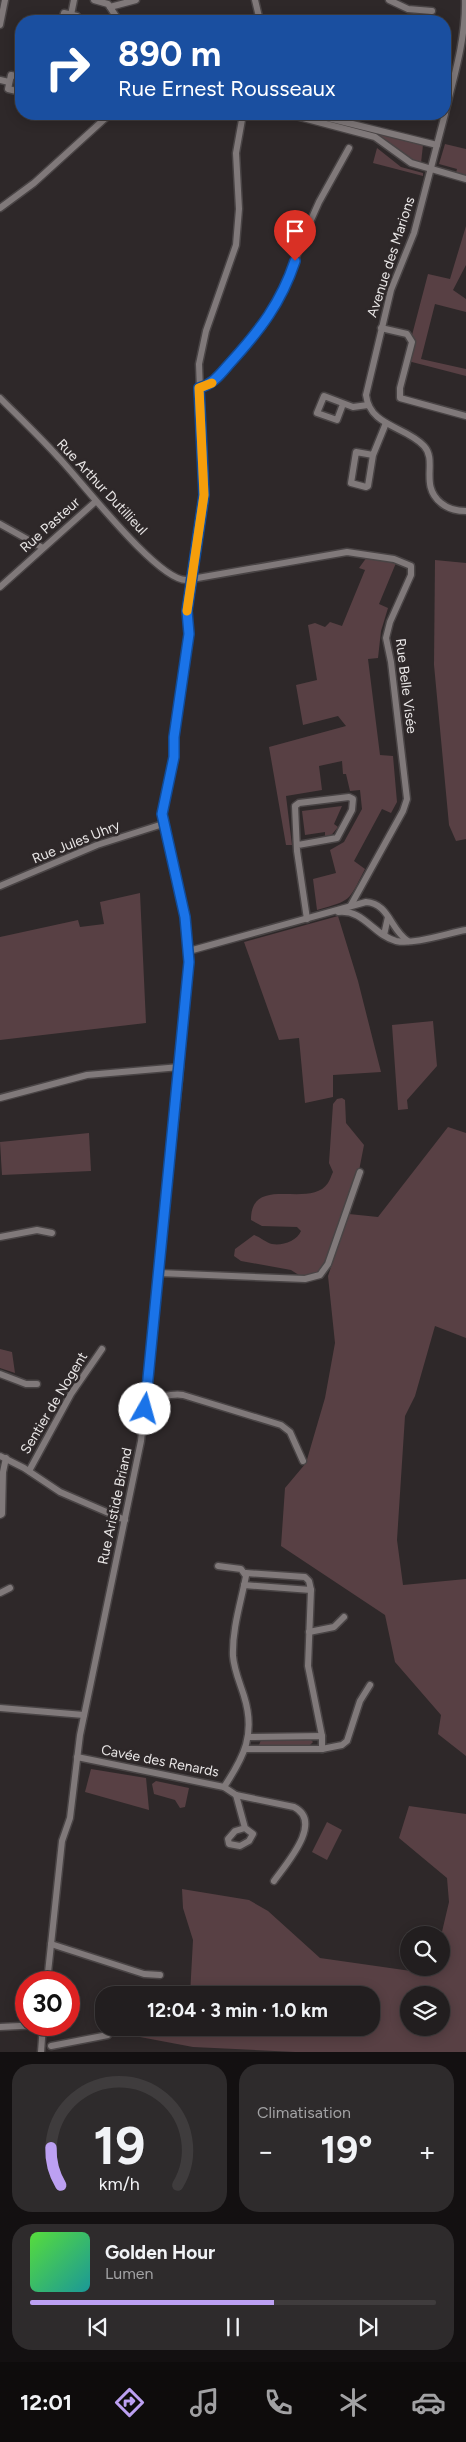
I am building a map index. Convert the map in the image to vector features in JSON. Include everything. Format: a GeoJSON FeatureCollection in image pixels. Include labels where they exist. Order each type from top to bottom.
{"type":"FeatureCollection","features":[{"type":"Feature","properties":{"kind":"street"},"geometry":{"type":"LineString","coordinates":[[0,25],[5,0]]}},
{"type":"Feature","properties":{"kind":"street"},"geometry":{"type":"LineString","coordinates":[[64,15],[64,13],[71,15],[74,0]]}},
{"type":"Feature","properties":{"kind":"street"},"geometry":{"type":"LineString","coordinates":[[94,0],[105,2],[115,15]]}},
{"type":"Feature","properties":{"kind":"street"},"geometry":{"type":"LineString","coordinates":[[110,8],[136,0]]}},
{"type":"Feature","properties":{"kind":"street"},"geometry":{"type":"LineString","coordinates":[[255,0],[259,15]]}},
{"type":"Feature","properties":{"kind":"street","name":"Avenue des Marions"},"geometry":{"type":"LineString","coordinates":[[451,89],[464,36],[465,0]]}},
{"type":"Feature","properties":{"kind":"street"},"geometry":{"type":"LineString","coordinates":[[393,1],[408,9],[432,11]]}},
{"type":"Feature","properties":{"kind":"street"},"geometry":{"type":"LineString","coordinates":[[15,76],[11,75],[8,89],[15,91]]}},
{"type":"Feature","properties":{"kind":"street"},"geometry":{"type":"LineString","coordinates":[[0,80],[10,82]]}},
{"type":"Feature","properties":{"kind":"street"},"geometry":{"type":"LineString","coordinates":[[0,208],[34,182],[103,120]]}},
{"type":"Feature","properties":{"kind":"street","name":"Rue Aristide Briand"},"geometry":{"type":"LineString","coordinates":[[48,1971],[60,1851],[70,1818],[84,1715],[141,1441],[146,1399],[180,1067],[189,951],[185,917],[163,824],[163,809],[174,757],[174,737],[189,634],[187,616],[191,579],[204,495],[199,364],[202,344],[233,259],[238,237],[239,209],[236,153],[242,120]]}},
{"type":"Feature","properties":{"kind":"street"},"geometry":{"type":"LineString","coordinates":[[311,120],[375,137],[407,161],[466,179]]}},
{"type":"Feature","properties":{"kind":"street"},"geometry":{"type":"LineString","coordinates":[[336,120],[437,145]]}},
{"type":"Feature","properties":{"kind":"street","name":"Avenue des Marions"},"geometry":{"type":"LineString","coordinates":[[368,405],[367,384],[381,328],[393,284],[415,232],[443,120]]}},
{"type":"Feature","properties":{"kind":"street"},"geometry":{"type":"LineString","coordinates":[[199,388],[214,381],[262,327],[286,286],[300,246],[319,202],[349,148]]}},
{"type":"Feature","properties":{"kind":"street"},"geometry":{"type":"LineString","coordinates":[[381,328],[407,334],[412,342],[400,388],[400,398],[466,416]]}},
{"type":"Feature","properties":{"kind":"street","name":"Rue Arthur Dutillieul"},"geometry":{"type":"LineString","coordinates":[[0,398],[60,458],[95,502],[141,548],[171,576],[182,580],[191,579]]}},
{"type":"Feature","properties":{"kind":"street"},"geometry":{"type":"LineString","coordinates":[[343,404],[353,407],[368,405],[374,414],[386,424],[424,446],[429,456],[430,488],[434,496],[444,506],[465,509]]}},
{"type":"Feature","properties":{"kind":"street"},"geometry":{"type":"LineString","coordinates":[[373,455],[356,452],[351,483],[355,486],[366,488],[368,486],[373,455],[386,424]]}},
{"type":"Feature","properties":{"kind":"street","name":"Rue Pasteur"},"geometry":{"type":"LineString","coordinates":[[0,588],[95,502]]}},
{"type":"Feature","properties":{"kind":"street"},"geometry":{"type":"LineString","coordinates":[[0,524],[43,548]]}},
{"type":"Feature","properties":{"kind":"street","name":"Rue Belle Visée"},"geometry":{"type":"LineString","coordinates":[[191,579],[347,552],[400,560],[412,569],[390,622],[386,638],[407,799],[403,811],[351,904]]}},
{"type":"Feature","properties":{"kind":"street"},"geometry":{"type":"LineString","coordinates":[[298,845],[337,838],[353,807],[353,799],[349,797],[296,804],[294,809],[298,845],[307,919]]}},
{"type":"Feature","properties":{"kind":"street","name":"Rue Jules Uhry"},"geometry":{"type":"LineString","coordinates":[[0,886],[97,845],[163,824]]}},
{"type":"Feature","properties":{"kind":"street"},"geometry":{"type":"LineString","coordinates":[[330,913],[351,904],[362,902],[374,903],[382,908],[401,936],[408,941]]}},
{"type":"Feature","properties":{"kind":"street"},"geometry":{"type":"LineString","coordinates":[[189,951],[330,913],[344,911],[356,914],[384,935],[398,941],[408,941],[466,930]]}},
{"type":"Feature","properties":{"kind":"street"},"geometry":{"type":"LineString","coordinates":[[384,935],[388,917]]}},
{"type":"Feature","properties":{"kind":"street"},"geometry":{"type":"LineString","coordinates":[[0,1098],[87,1075],[180,1067]]}},
{"type":"Feature","properties":{"kind":"street"},"geometry":{"type":"LineString","coordinates":[[159,1274],[305,1279],[316,1277],[328,1264],[360,1172]]}},
{"type":"Feature","properties":{"kind":"street"},"geometry":{"type":"LineString","coordinates":[[0,1237],[37,1230],[52,1233]]}},
{"type":"Feature","properties":{"kind":"street","name":"Sentier de Nogent"},"geometry":{"type":"LineString","coordinates":[[29,1471],[71,1394],[102,1349]]}},
{"type":"Feature","properties":{"kind":"street"},"geometry":{"type":"LineString","coordinates":[[0,1374],[26,1384],[37,1384]]}},
{"type":"Feature","properties":{"kind":"street"},"geometry":{"type":"LineString","coordinates":[[146,1399],[155,1400],[175,1394],[183,1395],[276,1422],[290,1432],[303,1461]]}},
{"type":"Feature","properties":{"kind":"street"},"geometry":{"type":"LineString","coordinates":[[0,1514],[2,1514],[3,1457],[29,1471],[60,1492],[125,1520]]}},
{"type":"Feature","properties":{"kind":"street"},"geometry":{"type":"LineString","coordinates":[[218,1566],[237,1568],[246,1573],[305,1577],[310,1581],[309,1677],[322,1736],[322,1748]]}},
{"type":"Feature","properties":{"kind":"street"},"geometry":{"type":"LineString","coordinates":[[224,1787],[246,1749],[248,1737],[246,1701],[236,1671],[233,1654],[235,1627],[246,1573]]}},
{"type":"Feature","properties":{"kind":"street"},"geometry":{"type":"LineString","coordinates":[[244,1585],[311,1590]]}},
{"type":"Feature","properties":{"kind":"street"},"geometry":{"type":"LineString","coordinates":[[0,1593],[10,1588]]}},
{"type":"Feature","properties":{"kind":"street"},"geometry":{"type":"LineString","coordinates":[[309,1632],[334,1627],[344,1616]]}},
{"type":"Feature","properties":{"kind":"street"},"geometry":{"type":"LineString","coordinates":[[246,1749],[322,1748],[342,1745],[348,1741],[360,1701],[370,1685]]}},
{"type":"Feature","properties":{"kind":"street"},"geometry":{"type":"LineString","coordinates":[[0,1708],[84,1715]]}},
{"type":"Feature","properties":{"kind":"street"},"geometry":{"type":"LineString","coordinates":[[248,1737],[322,1736]]}},
{"type":"Feature","properties":{"kind":"street","name":"Cavée des Renards"},"geometry":{"type":"LineString","coordinates":[[77,1757],[224,1787],[236,1795],[246,1798],[294,1807],[305,1818],[305,1829],[296,1849],[274,1881]]}},
{"type":"Feature","properties":{"kind":"street"},"geometry":{"type":"LineString","coordinates":[[236,1795],[245,1828]]}},
{"type":"Feature","properties":{"kind":"street"},"geometry":{"type":"LineString","coordinates":[[52,1944],[144,1974],[160,1974]]}},
{"type":"Feature","properties":{"kind":"street"},"geometry":{"type":"LineString","coordinates":[[0,2027],[15,2026]]}},
{"type":"Feature","properties":{"kind":"street"},"geometry":{"type":"LineString","coordinates":[[42,2037],[53,2049],[104,2036]]}},
{"type":"Feature","properties":{"kind":"street"},"geometry":{"type":"LineString","coordinates":[[41,2052],[42,2037]]}},
{"type":"Feature","properties":{"kind":"shaded area"},"geometry":{"type":"Polygon","coordinates":[[[378,134],[423,145],[421,163],[411,161],[378,134]]]}},
{"type":"Feature","properties":{"kind":"shaded area"},"geometry":{"type":"Polygon","coordinates":[[[445,144],[466,149],[466,175],[456,173],[457,169],[439,164],[445,144]]]}},
{"type":"Feature","properties":{"kind":"shaded area"},"geometry":{"type":"Polygon","coordinates":[[[377,148],[401,167],[423,173],[423,176],[373,163],[377,148]]]}},
{"type":"Feature","properties":{"kind":"shaded area"},"geometry":{"type":"Polygon","coordinates":[[[466,226],[466,265],[453,290],[466,299],[466,312],[435,304],[421,359],[466,369],[466,376],[408,361],[411,339],[428,274],[450,279],[466,226]]]}},
{"type":"Feature","properties":{"kind":"shaded area"},"geometry":{"type":"Polygon","coordinates":[[[367,557],[396,563],[379,604],[388,608],[381,631],[378,658],[368,659],[380,755],[393,756],[397,802],[391,813],[382,809],[354,861],[365,869],[352,894],[337,904],[317,910],[313,879],[336,873],[330,850],[344,842],[362,809],[360,790],[350,791],[346,774],[343,774],[342,761],[319,766],[322,790],[286,796],[292,845],[286,845],[269,747],[346,726],[338,716],[303,725],[296,685],[317,680],[308,625],[315,623],[325,627],[330,622],[342,626],[365,570],[359,568],[367,557]]]}},
{"type":"Feature","properties":{"kind":"shaded area"},"geometry":{"type":"Polygon","coordinates":[[[435,560],[466,563],[466,839],[456,841],[449,825],[434,665],[435,560]]]}},
{"type":"Feature","properties":{"kind":"shaded area"},"geometry":{"type":"Polygon","coordinates":[[[342,806],[334,824],[338,827],[329,838],[325,838],[325,832],[305,835],[302,811],[342,806]]]}},
{"type":"Feature","properties":{"kind":"shaded area"},"geometry":{"type":"Polygon","coordinates":[[[140,893],[146,1023],[0,1040],[0,937],[78,920],[80,927],[104,924],[100,902],[140,893]]]}},
{"type":"Feature","properties":{"kind":"shaded area"},"geometry":{"type":"Polygon","coordinates":[[[338,916],[358,981],[381,1072],[333,1075],[333,1097],[305,1103],[299,1038],[279,1040],[244,942],[338,916]]]}},
{"type":"Feature","properties":{"kind":"shaded area"},"geometry":{"type":"Polygon","coordinates":[[[433,1021],[437,1066],[407,1100],[408,1109],[398,1110],[392,1025],[433,1021]]]}},
{"type":"Feature","properties":{"kind":"shaded area"},"geometry":{"type":"Polygon","coordinates":[[[342,1098],[345,1100],[346,1123],[364,1145],[357,1181],[328,1264],[320,1275],[305,1279],[291,1270],[241,1261],[234,1256],[235,1249],[254,1235],[276,1244],[289,1242],[299,1235],[301,1231],[297,1227],[262,1226],[251,1220],[254,1206],[260,1198],[271,1195],[308,1194],[320,1190],[328,1183],[333,1172],[329,1163],[333,1104],[337,1099],[342,1098]]]}},
{"type":"Feature","properties":{"kind":"shaded area"},"geometry":{"type":"Polygon","coordinates":[[[448,1127],[466,1133],[466,1338],[435,1326],[415,1396],[405,1416],[397,1540],[403,1585],[466,1579],[466,1756],[438,1734],[441,1715],[395,1662],[385,1615],[281,1546],[285,1488],[306,1463],[325,1398],[335,1343],[328,1276],[349,1214],[378,1217],[448,1127]]]}},
{"type":"Feature","properties":{"kind":"shaded area"},"geometry":{"type":"Polygon","coordinates":[[[89,1133],[91,1171],[2,1175],[0,1142],[89,1133]]]}},
{"type":"Feature","properties":{"kind":"shaded area"},"geometry":{"type":"Polygon","coordinates":[[[0,1349],[12,1352],[15,1373],[0,1368],[0,1349]]]}},
{"type":"Feature","properties":{"kind":"shaded area"},"geometry":{"type":"Polygon","coordinates":[[[310,1739],[313,1742],[310,1745],[259,1745],[261,1740],[310,1739]]]}},
{"type":"Feature","properties":{"kind":"shaded area"},"geometry":{"type":"Polygon","coordinates":[[[91,1769],[146,1778],[149,1810],[85,1792],[91,1769]]]}},
{"type":"Feature","properties":{"kind":"shaded area"},"geometry":{"type":"Polygon","coordinates":[[[156,1781],[189,1788],[185,1807],[180,1808],[175,1800],[154,1794],[152,1784],[156,1781]]]}},
{"type":"Feature","properties":{"kind":"shaded area"},"geometry":{"type":"Polygon","coordinates":[[[409,1806],[466,1814],[466,2052],[295,2052],[193,2047],[135,2036],[380,2036],[380,1986],[190,1986],[193,1940],[183,1908],[182,1889],[249,1900],[268,1911],[320,1958],[400,1969],[400,1976],[450,1976],[450,1926],[443,1926],[449,1902],[447,1878],[399,1838],[409,1806]]]}},
{"type":"Feature","properties":{"kind":"shaded area"},"geometry":{"type":"Polygon","coordinates":[[[327,1822],[342,1830],[327,1860],[312,1852],[327,1822]]]}},
{"type":"Feature","properties":{"kind":"slow traffic"},"geometry":{"type":"LineString","coordinates":[[187,611],[204,495],[199,388],[212,383]]}},
{"type":"Feature","properties":{"kind":"route"},"geometry":{"type":"LineString","coordinates":[[145,1409],[189,962],[185,917],[162,814],[174,757],[178,701],[189,634],[187,611],[204,495],[199,388],[209,385],[214,381],[260,330],[286,286],[295,261]]}}]}
